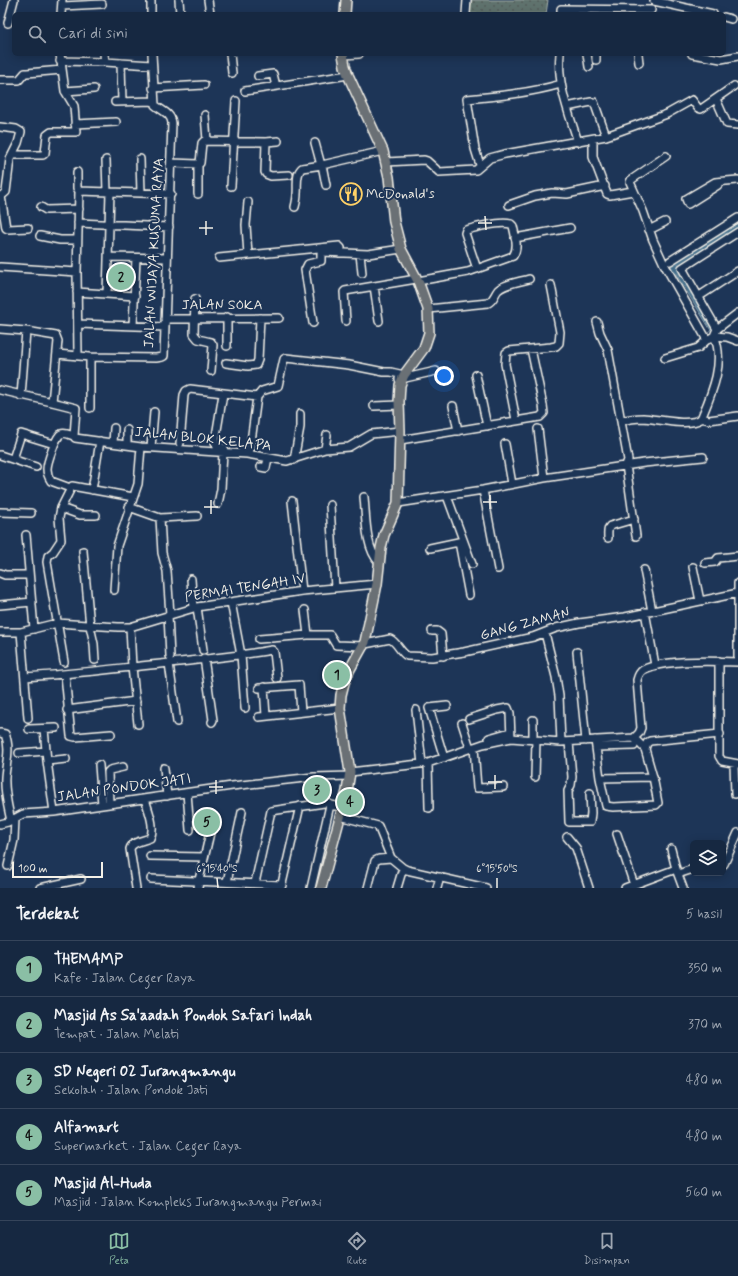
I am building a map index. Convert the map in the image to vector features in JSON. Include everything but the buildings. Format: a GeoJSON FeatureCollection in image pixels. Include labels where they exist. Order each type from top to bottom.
{"type":"FeatureCollection","features":[{"type":"Feature","properties":{"kind":"main road"},"geometry":{"type":"LineString","coordinates":[[344,12],[346,0]]}},
{"type":"Feature","properties":{"kind":"main road"},"geometry":{"type":"LineString","coordinates":[[321,888],[347,791],[350,774],[340,708],[341,695],[350,669],[365,642],[377,584],[384,535],[398,503],[400,436],[399,393],[404,378],[424,348],[429,333],[428,309],[417,280],[401,249],[394,222],[389,177],[383,151],[348,75],[343,56]]}},
{"type":"Feature","properties":{"kind":"street"},"geometry":{"type":"LineString","coordinates":[[8,23],[14,0]]}},
{"type":"Feature","properties":{"kind":"street"},"geometry":{"type":"LineString","coordinates":[[179,0],[180,12]]}},
{"type":"Feature","properties":{"kind":"street"},"geometry":{"type":"LineString","coordinates":[[208,0],[210,12]]}},
{"type":"Feature","properties":{"kind":"street"},"geometry":{"type":"LineString","coordinates":[[466,12],[467,0]]}},
{"type":"Feature","properties":{"kind":"street"},"geometry":{"type":"LineString","coordinates":[[151,1],[151,12]]}},
{"type":"Feature","properties":{"kind":"street"},"geometry":{"type":"LineString","coordinates":[[561,12],[562,9],[651,12],[654,1],[704,12]]}},
{"type":"Feature","properties":{"kind":"street"},"geometry":{"type":"LineString","coordinates":[[62,7],[102,4]]}},
{"type":"Feature","properties":{"kind":"street"},"geometry":{"type":"LineString","coordinates":[[104,56],[105,62]]}},
{"type":"Feature","properties":{"kind":"street"},"geometry":{"type":"LineString","coordinates":[[121,63],[118,102],[154,101],[152,56]]}},
{"type":"Feature","properties":{"kind":"street"},"geometry":{"type":"LineString","coordinates":[[230,56],[232,73]]}},
{"type":"Feature","properties":{"kind":"street"},"geometry":{"type":"LineString","coordinates":[[560,56],[559,68],[561,84],[578,142]]}},
{"type":"Feature","properties":{"kind":"street"},"geometry":{"type":"LineString","coordinates":[[587,56],[588,67]]}},
{"type":"Feature","properties":{"kind":"street"},"geometry":{"type":"LineString","coordinates":[[638,56],[639,63]]}},
{"type":"Feature","properties":{"kind":"street"},"geometry":{"type":"LineString","coordinates":[[704,56],[721,59],[728,59],[738,56]]}},
{"type":"Feature","properties":{"kind":"street"},"geometry":{"type":"LineString","coordinates":[[13,154],[43,155],[45,153],[47,135],[51,132],[76,132],[74,106],[65,92],[60,58],[152,65]]}},
{"type":"Feature","properties":{"kind":"street"},"geometry":{"type":"LineString","coordinates":[[0,80],[19,80],[27,73],[62,70]]}},
{"type":"Feature","properties":{"kind":"street"},"geometry":{"type":"LineString","coordinates":[[258,76],[273,74],[276,86]]}},
{"type":"Feature","properties":{"kind":"street"},"geometry":{"type":"LineString","coordinates":[[245,91],[348,75]]}},
{"type":"Feature","properties":{"kind":"street"},"geometry":{"type":"LineString","coordinates":[[480,165],[475,149],[467,99],[512,95],[540,90],[561,84]]}},
{"type":"Feature","properties":{"kind":"street"},"geometry":{"type":"LineString","coordinates":[[153,88],[204,85]]}},
{"type":"Feature","properties":{"kind":"street"},"geometry":{"type":"LineString","coordinates":[[386,162],[424,160],[438,172],[476,170],[490,158],[505,154],[606,136],[667,114],[692,100],[695,106],[700,110],[734,86]]}},
{"type":"Feature","properties":{"kind":"street"},"geometry":{"type":"LineString","coordinates":[[65,92],[94,89]]}},
{"type":"Feature","properties":{"kind":"street"},"geometry":{"type":"LineString","coordinates":[[716,99],[727,124],[738,125]]}},
{"type":"Feature","properties":{"kind":"street","name":"JALAN WIJAYA KUSUMA RAYA"},"geometry":{"type":"LineString","coordinates":[[57,354],[162,358],[165,352],[167,258],[172,162],[172,119],[168,114],[154,105],[154,101]]}},
{"type":"Feature","properties":{"kind":"street"},"geometry":{"type":"LineString","coordinates":[[231,186],[236,101]]}},
{"type":"Feature","properties":{"kind":"street"},"geometry":{"type":"LineString","coordinates":[[567,107],[594,102],[606,136]]}},
{"type":"Feature","properties":{"kind":"street"},"geometry":{"type":"LineString","coordinates":[[205,115],[207,140]]}},
{"type":"Feature","properties":{"kind":"street"},"geometry":{"type":"LineString","coordinates":[[75,124],[116,122]]}},
{"type":"Feature","properties":{"kind":"street"},"geometry":{"type":"LineString","coordinates":[[0,127],[21,132],[18,144],[9,165],[6,192],[1,196],[6,228],[28,228]]}},
{"type":"Feature","properties":{"kind":"street"},"geometry":{"type":"LineString","coordinates":[[593,139],[593,157],[606,192],[610,195],[633,191]]}},
{"type":"Feature","properties":{"kind":"street"},"geometry":{"type":"LineString","coordinates":[[198,194],[198,164],[201,161],[202,143],[204,141],[278,141]]}},
{"type":"Feature","properties":{"kind":"street"},"geometry":{"type":"LineString","coordinates":[[266,142],[264,172],[271,176],[289,175]]}},
{"type":"Feature","properties":{"kind":"street"},"geometry":{"type":"LineString","coordinates":[[315,142],[326,185]]}},
{"type":"Feature","properties":{"kind":"street"},"geometry":{"type":"LineString","coordinates":[[295,207],[300,170],[302,168],[383,151]]}},
{"type":"Feature","properties":{"kind":"street"},"geometry":{"type":"LineString","coordinates":[[621,421],[634,418],[645,418],[684,422],[697,421],[701,418],[716,379],[718,346],[711,338],[664,264],[630,182],[666,156]]}},
{"type":"Feature","properties":{"kind":"street"},"geometry":{"type":"LineString","coordinates":[[140,159],[141,193]]}},
{"type":"Feature","properties":{"kind":"street"},"geometry":{"type":"LineString","coordinates":[[106,160],[110,225],[107,294]]}},
{"type":"Feature","properties":{"kind":"street"},"geometry":{"type":"LineString","coordinates":[[172,162],[198,164]]}},
{"type":"Feature","properties":{"kind":"street"},"geometry":{"type":"LineString","coordinates":[[77,172],[77,188],[79,191],[77,240],[78,355]]}},
{"type":"Feature","properties":{"kind":"street"},"geometry":{"type":"LineString","coordinates":[[718,182],[738,180]]}},
{"type":"Feature","properties":{"kind":"street"},"geometry":{"type":"LineString","coordinates":[[509,204],[535,196],[552,193],[567,194],[605,186]]}},
{"type":"Feature","properties":{"kind":"street"},"geometry":{"type":"LineString","coordinates":[[79,191],[171,194]]}},
{"type":"Feature","properties":{"kind":"street"},"geometry":{"type":"LineString","coordinates":[[248,202],[246,225],[248,255]]}},
{"type":"Feature","properties":{"kind":"street"},"geometry":{"type":"LineString","coordinates":[[41,207],[46,210],[79,209]]}},
{"type":"Feature","properties":{"kind":"street"},"geometry":{"type":"LineString","coordinates":[[670,261],[738,218]]}},
{"type":"Feature","properties":{"kind":"street"},"geometry":{"type":"LineString","coordinates":[[649,230],[665,222]]}},
{"type":"Feature","properties":{"kind":"street"},"geometry":{"type":"LineString","coordinates":[[78,223],[169,227]]}},
{"type":"Feature","properties":{"kind":"street"},"geometry":{"type":"LineString","coordinates":[[346,321],[344,292],[347,290],[468,272],[477,269],[513,256],[516,250],[513,226],[509,223],[466,230],[465,233],[477,269]]}},
{"type":"Feature","properties":{"kind":"street"},"geometry":{"type":"LineString","coordinates":[[515,238],[570,228]]}},
{"type":"Feature","properties":{"kind":"street"},"geometry":{"type":"LineString","coordinates":[[717,329],[682,268],[738,232]]}},
{"type":"Feature","properties":{"kind":"street"},"geometry":{"type":"LineString","coordinates":[[40,236],[60,240],[77,240]]}},
{"type":"Feature","properties":{"kind":"street"},"geometry":{"type":"LineString","coordinates":[[219,258],[339,246],[341,248],[339,253]]}},
{"type":"Feature","properties":{"kind":"street"},"geometry":{"type":"LineString","coordinates":[[313,323],[306,277],[306,266],[311,262],[321,261],[322,252],[360,254],[401,249]]}},
{"type":"Feature","properties":{"kind":"street"},"geometry":{"type":"LineString","coordinates":[[360,254],[362,273]]}},
{"type":"Feature","properties":{"kind":"street"},"geometry":{"type":"LineString","coordinates":[[109,257],[167,258]]}},
{"type":"Feature","properties":{"kind":"street"},"geometry":{"type":"LineString","coordinates":[[133,326],[136,258]]}},
{"type":"Feature","properties":{"kind":"street"},"geometry":{"type":"LineString","coordinates":[[0,267],[77,272]]}},
{"type":"Feature","properties":{"kind":"street"},"geometry":{"type":"LineString","coordinates":[[698,297],[738,271]]}},
{"type":"Feature","properties":{"kind":"street"},"geometry":{"type":"LineString","coordinates":[[428,309],[483,304],[490,302],[497,291],[504,286],[529,279]]}},
{"type":"Feature","properties":{"kind":"street"},"geometry":{"type":"LineString","coordinates":[[516,420],[505,364],[506,353],[509,351],[556,346],[560,343],[560,332],[551,285]]}},
{"type":"Feature","properties":{"kind":"street"},"geometry":{"type":"LineString","coordinates":[[374,286],[379,321]]}},
{"type":"Feature","properties":{"kind":"street"},"geometry":{"type":"LineString","coordinates":[[77,292],[135,296]]}},
{"type":"Feature","properties":{"kind":"street"},"geometry":{"type":"LineString","coordinates":[[195,299],[194,334],[198,339],[211,342],[213,345],[211,371]]}},
{"type":"Feature","properties":{"kind":"street"},"geometry":{"type":"LineString","coordinates":[[665,358],[698,348],[711,338],[717,329],[738,313]]}},
{"type":"Feature","properties":{"kind":"street"},"geometry":{"type":"LineString","coordinates":[[227,317],[227,346]]}},
{"type":"Feature","properties":{"kind":"street","name":"JALAN SOKA"},"geometry":{"type":"LineString","coordinates":[[165,319],[227,317],[279,318]]}},
{"type":"Feature","properties":{"kind":"street"},"geometry":{"type":"LineString","coordinates":[[226,363],[248,366],[256,365],[258,360],[260,318]]}},
{"type":"Feature","properties":{"kind":"street"},"geometry":{"type":"LineString","coordinates":[[597,322],[602,339],[608,350],[621,421],[628,460],[626,465],[636,536]]}},
{"type":"Feature","properties":{"kind":"street"},"geometry":{"type":"LineString","coordinates":[[78,324],[165,327]]}},
{"type":"Feature","properties":{"kind":"street"},"geometry":{"type":"LineString","coordinates":[[0,329],[26,331],[56,336],[58,342],[52,402]]}},
{"type":"Feature","properties":{"kind":"street"},"geometry":{"type":"LineString","coordinates":[[21,396],[26,331]]}},
{"type":"Feature","properties":{"kind":"street"},"geometry":{"type":"LineString","coordinates":[[711,338],[727,337],[738,341]]}},
{"type":"Feature","properties":{"kind":"street","name":"JALAN BLOK KELAPA"},"geometry":{"type":"LineString","coordinates":[[74,436],[76,438],[151,448],[247,454],[287,461],[325,449],[349,446],[371,434],[400,436],[458,431],[540,417],[544,412],[531,349]]}},
{"type":"Feature","properties":{"kind":"street"},"geometry":{"type":"LineString","coordinates":[[90,356],[90,408]]}},
{"type":"Feature","properties":{"kind":"street"},"geometry":{"type":"LineString","coordinates":[[223,394],[214,442],[215,445],[245,451],[250,449],[251,446],[257,397],[262,391],[278,386],[283,360],[286,358],[349,365],[391,372],[404,378],[436,371]]}},
{"type":"Feature","properties":{"kind":"street"},"geometry":{"type":"LineString","coordinates":[[476,375],[487,426]]}},
{"type":"Feature","properties":{"kind":"street"},"geometry":{"type":"LineString","coordinates":[[180,443],[184,395],[186,391],[190,389],[257,397]]}},
{"type":"Feature","properties":{"kind":"street"},"geometry":{"type":"LineString","coordinates":[[0,390],[76,408],[74,436],[62,434],[54,444],[47,469],[49,479],[51,481],[70,488],[75,486],[133,497]]}},
{"type":"Feature","properties":{"kind":"street"},"geometry":{"type":"LineString","coordinates":[[374,406],[399,405]]}},
{"type":"Feature","properties":{"kind":"street"},"geometry":{"type":"LineString","coordinates":[[453,406],[458,431]]}},
{"type":"Feature","properties":{"kind":"street"},"geometry":{"type":"LineString","coordinates":[[151,448],[154,412]]}},
{"type":"Feature","properties":{"kind":"street"},"geometry":{"type":"LineString","coordinates":[[294,460],[300,427],[300,414]]}},
{"type":"Feature","properties":{"kind":"street"},"geometry":{"type":"LineString","coordinates":[[701,418],[709,420],[738,416]]}},
{"type":"Feature","properties":{"kind":"street"},"geometry":{"type":"LineString","coordinates":[[113,443],[114,428]]}},
{"type":"Feature","properties":{"kind":"street"},"geometry":{"type":"LineString","coordinates":[[538,429],[544,478]]}},
{"type":"Feature","properties":{"kind":"street"},"geometry":{"type":"LineString","coordinates":[[127,430],[127,444]]}},
{"type":"Feature","properties":{"kind":"street"},"geometry":{"type":"LineString","coordinates":[[13,459],[21,434],[54,444]]}},
{"type":"Feature","properties":{"kind":"street"},"geometry":{"type":"LineString","coordinates":[[325,449],[327,435]]}},
{"type":"Feature","properties":{"kind":"street"},"geometry":{"type":"LineString","coordinates":[[92,490],[100,441]]}},
{"type":"Feature","properties":{"kind":"street"},"geometry":{"type":"LineString","coordinates":[[505,444],[512,484]]}},
{"type":"Feature","properties":{"kind":"street"},"geometry":{"type":"LineString","coordinates":[[114,590],[117,546],[138,480],[141,446]]}},
{"type":"Feature","properties":{"kind":"street"},"geometry":{"type":"LineString","coordinates":[[218,504],[221,489],[223,452]]}},
{"type":"Feature","properties":{"kind":"street"},"geometry":{"type":"LineString","coordinates":[[0,455],[36,467]]}},
{"type":"Feature","properties":{"kind":"street"},"geometry":{"type":"LineString","coordinates":[[398,503],[644,462],[703,457]]}},
{"type":"Feature","properties":{"kind":"street"},"geometry":{"type":"LineString","coordinates":[[261,467],[266,468],[268,458]]}},
{"type":"Feature","properties":{"kind":"street"},"geometry":{"type":"LineString","coordinates":[[64,662],[47,562],[48,556],[53,552],[61,540],[59,518],[61,508],[70,488]]}},
{"type":"Feature","properties":{"kind":"street"},"geometry":{"type":"LineString","coordinates":[[483,490],[498,569]]}},
{"type":"Feature","properties":{"kind":"street"},"geometry":{"type":"LineString","coordinates":[[447,496],[461,542],[469,594]]}},
{"type":"Feature","properties":{"kind":"street"},"geometry":{"type":"LineString","coordinates":[[364,497],[369,546],[374,557],[379,562]]}},
{"type":"Feature","properties":{"kind":"street"},"geometry":{"type":"LineString","coordinates":[[292,501],[302,591]]}},
{"type":"Feature","properties":{"kind":"street"},"geometry":{"type":"LineString","coordinates":[[330,505],[336,588]]}},
{"type":"Feature","properties":{"kind":"street"},"geometry":{"type":"LineString","coordinates":[[129,506],[160,518],[197,516]]}},
{"type":"Feature","properties":{"kind":"street"},"geometry":{"type":"LineString","coordinates":[[61,508],[80,515],[96,516]]}},
{"type":"Feature","properties":{"kind":"street"},"geometry":{"type":"LineString","coordinates":[[0,512],[31,514]]}},
{"type":"Feature","properties":{"kind":"street"},"geometry":{"type":"LineString","coordinates":[[160,518],[162,553],[167,571],[170,656]]}},
{"type":"Feature","properties":{"kind":"street"},"geometry":{"type":"LineString","coordinates":[[608,538],[607,532],[610,526],[634,519]]}},
{"type":"Feature","properties":{"kind":"street"},"geometry":{"type":"LineString","coordinates":[[26,535],[34,629]]}},
{"type":"Feature","properties":{"kind":"street"},"geometry":{"type":"LineString","coordinates":[[430,548],[461,542]]}},
{"type":"Feature","properties":{"kind":"street"},"geometry":{"type":"LineString","coordinates":[[461,542],[472,564]]}},
{"type":"Feature","properties":{"kind":"street"},"geometry":{"type":"LineString","coordinates":[[83,551],[90,626],[94,644],[95,660]]}},
{"type":"Feature","properties":{"kind":"street"},"geometry":{"type":"LineString","coordinates":[[705,563],[715,562],[718,558],[738,556]]}},
{"type":"Feature","properties":{"kind":"street"},"geometry":{"type":"LineString","coordinates":[[693,567],[700,601]]}},
{"type":"Feature","properties":{"kind":"street"},"geometry":{"type":"LineString","coordinates":[[644,570],[655,665]]}},
{"type":"Feature","properties":{"kind":"street"},"geometry":{"type":"LineString","coordinates":[[0,573],[29,575]]}},
{"type":"Feature","properties":{"kind":"street"},"geometry":{"type":"LineString","coordinates":[[191,579],[203,650]]}},
{"type":"Feature","properties":{"kind":"street"},"geometry":{"type":"LineString","coordinates":[[596,744],[634,738],[639,733],[640,728],[637,684],[638,676],[642,670],[655,665],[674,662],[738,662],[738,583]]}},
{"type":"Feature","properties":{"kind":"street","name":"PERMAI TENGAH IV"},"geometry":{"type":"LineString","coordinates":[[0,632],[21,632],[57,623],[90,626],[130,626],[195,607],[302,591],[377,584]]}},
{"type":"Feature","properties":{"kind":"street","name":"GANG ZAMAN"},"geometry":{"type":"LineString","coordinates":[[365,642],[390,639],[403,654],[407,656],[443,656],[533,637],[556,628],[579,623],[649,612],[738,593]]}},
{"type":"Feature","properties":{"kind":"street"},"geometry":{"type":"LineString","coordinates":[[0,606],[32,602]]}},
{"type":"Feature","properties":{"kind":"street"},"geometry":{"type":"LineString","coordinates":[[231,602],[240,651],[244,708]]}},
{"type":"Feature","properties":{"kind":"street"},"geometry":{"type":"LineString","coordinates":[[305,610],[308,635]]}},
{"type":"Feature","properties":{"kind":"street"},"geometry":{"type":"LineString","coordinates":[[130,626],[132,667],[138,724]]}},
{"type":"Feature","properties":{"kind":"street"},"geometry":{"type":"LineString","coordinates":[[432,631],[437,631],[441,634],[443,656]]}},
{"type":"Feature","properties":{"kind":"street"},"geometry":{"type":"LineString","coordinates":[[21,632],[28,718]]}},
{"type":"Feature","properties":{"kind":"street"},"geometry":{"type":"LineString","coordinates":[[545,633],[559,696],[561,742]]}},
{"type":"Feature","properties":{"kind":"street"},"geometry":{"type":"LineString","coordinates":[[259,639],[308,635],[330,635],[336,645],[365,642]]}},
{"type":"Feature","properties":{"kind":"street"},"geometry":{"type":"LineString","coordinates":[[25,677],[66,675],[169,663],[240,651],[273,650],[277,678]]}},
{"type":"Feature","properties":{"kind":"street"},"geometry":{"type":"LineString","coordinates":[[577,652],[586,741]]}},
{"type":"Feature","properties":{"kind":"street"},"geometry":{"type":"LineString","coordinates":[[204,658],[212,722]]}},
{"type":"Feature","properties":{"kind":"street"},"geometry":{"type":"LineString","coordinates":[[719,661],[720,758],[722,761],[736,764],[734,794]]}},
{"type":"Feature","properties":{"kind":"street"},"geometry":{"type":"LineString","coordinates":[[169,663],[177,722]]}},
{"type":"Feature","properties":{"kind":"street"},"geometry":{"type":"LineString","coordinates":[[66,675],[70,734],[72,737],[111,734]]}},
{"type":"Feature","properties":{"kind":"street"},"geometry":{"type":"LineString","coordinates":[[301,712],[299,685],[262,687],[262,716],[301,712],[340,708]]}},
{"type":"Feature","properties":{"kind":"street"},"geometry":{"type":"LineString","coordinates":[[68,710],[136,701]]}},
{"type":"Feature","properties":{"kind":"street"},"geometry":{"type":"LineString","coordinates":[[444,758],[429,708],[447,706]]}},
{"type":"Feature","properties":{"kind":"street"},"geometry":{"type":"LineString","coordinates":[[469,719],[508,708],[510,713],[510,734]]}},
{"type":"Feature","properties":{"kind":"street"},"geometry":{"type":"LineString","coordinates":[[416,710],[425,763],[429,808]]}},
{"type":"Feature","properties":{"kind":"street"},"geometry":{"type":"LineString","coordinates":[[533,720],[535,740],[535,777]]}},
{"type":"Feature","properties":{"kind":"street"},"geometry":{"type":"LineString","coordinates":[[462,723],[473,746],[477,788],[503,786]]}},
{"type":"Feature","properties":{"kind":"street"},"geometry":{"type":"LineString","coordinates":[[29,729],[56,728]]}},
{"type":"Feature","properties":{"kind":"street"},"geometry":{"type":"LineString","coordinates":[[44,729],[54,812]]}},
{"type":"Feature","properties":{"kind":"street"},"geometry":{"type":"LineString","coordinates":[[0,733],[5,734],[7,744],[8,756],[5,791],[13,820],[14,840],[8,866]]}},
{"type":"Feature","properties":{"kind":"street","name":"JALAN PONDOK JATI"},"geometry":{"type":"LineString","coordinates":[[0,824],[26,814],[54,812],[232,786],[350,774],[425,763],[444,758],[473,746],[510,734],[535,740],[561,742],[586,741],[596,744]]}},
{"type":"Feature","properties":{"kind":"street"},"geometry":{"type":"LineString","coordinates":[[645,749],[647,743],[650,741],[720,734]]}},
{"type":"Feature","properties":{"kind":"street"},"geometry":{"type":"LineString","coordinates":[[596,744],[605,804],[609,807],[613,807],[657,804],[653,777],[645,749],[634,738]]}},
{"type":"Feature","properties":{"kind":"street"},"geometry":{"type":"LineString","coordinates":[[569,742],[572,777],[571,785],[568,791],[569,822],[590,822],[590,793]]}},
{"type":"Feature","properties":{"kind":"street"},"geometry":{"type":"LineString","coordinates":[[596,744],[634,746]]}},
{"type":"Feature","properties":{"kind":"street"},"geometry":{"type":"LineString","coordinates":[[19,753],[46,751]]}},
{"type":"Feature","properties":{"kind":"street"},"geometry":{"type":"LineString","coordinates":[[47,761],[66,759]]}},
{"type":"Feature","properties":{"kind":"street"},"geometry":{"type":"LineString","coordinates":[[99,765],[106,804]]}},
{"type":"Feature","properties":{"kind":"street"},"geometry":{"type":"LineString","coordinates":[[106,804],[108,772],[110,770],[123,767]]}},
{"type":"Feature","properties":{"kind":"street"},"geometry":{"type":"LineString","coordinates":[[164,768],[167,796]]}},
{"type":"Feature","properties":{"kind":"street"},"geometry":{"type":"LineString","coordinates":[[600,778],[653,777]]}},
{"type":"Feature","properties":{"kind":"street"},"geometry":{"type":"LineString","coordinates":[[187,793],[190,830]]}},
{"type":"Feature","properties":{"kind":"street"},"geometry":{"type":"LineString","coordinates":[[136,888],[130,849],[131,845],[150,838],[152,834],[145,799]]}},
{"type":"Feature","properties":{"kind":"street"},"geometry":{"type":"LineString","coordinates":[[255,883],[270,812],[328,802],[330,805],[342,806]]}},
{"type":"Feature","properties":{"kind":"street"},"geometry":{"type":"LineString","coordinates":[[311,888],[330,805]]}},
{"type":"Feature","properties":{"kind":"street"},"geometry":{"type":"LineString","coordinates":[[151,879],[199,884],[227,882],[282,886],[300,806]]}},
{"type":"Feature","properties":{"kind":"street"},"geometry":{"type":"LineString","coordinates":[[227,882],[242,812]]}},
{"type":"Feature","properties":{"kind":"street"},"geometry":{"type":"LineString","coordinates":[[340,816],[378,826],[391,858],[403,868],[486,888]]}},
{"type":"Feature","properties":{"kind":"street"},"geometry":{"type":"LineString","coordinates":[[199,884],[213,820]]}},
{"type":"Feature","properties":{"kind":"street"},"geometry":{"type":"LineString","coordinates":[[726,860],[738,833]]}},
{"type":"Feature","properties":{"kind":"street"},"geometry":{"type":"LineString","coordinates":[[617,834],[634,885]]}},
{"type":"Feature","properties":{"kind":"street"},"geometry":{"type":"LineString","coordinates":[[567,837],[576,848],[589,888]]}},
{"type":"Feature","properties":{"kind":"street"},"geometry":{"type":"LineString","coordinates":[[671,849],[683,888]]}},
{"type":"Feature","properties":{"kind":"street"},"geometry":{"type":"LineString","coordinates":[[150,856],[204,857]]}},
{"type":"Feature","properties":{"kind":"street"},"geometry":{"type":"LineString","coordinates":[[368,888],[375,861],[378,859],[391,858]]}},
{"type":"Feature","properties":{"kind":"street"},"geometry":{"type":"LineString","coordinates":[[397,888],[403,868]]}},
{"type":"Feature","properties":{"kind":"street"},"geometry":{"type":"LineString","coordinates":[[626,888],[677,872],[690,870]]}},
{"type":"Feature","properties":{"kind":"street"},"geometry":{"type":"LineString","coordinates":[[437,888],[440,877]]}},
{"type":"Feature","properties":{"kind":"street"},"geometry":{"type":"LineString","coordinates":[[40,888],[81,879]]}},
{"type":"Feature","properties":{"kind":"green space"},"geometry":{"type":"Polygon","coordinates":[[[467,0],[548,0],[546,12],[467,12],[467,0]]]}},
{"type":"Feature","properties":{"kind":"water"},"geometry":{"type":"Polygon","coordinates":[[[738,220],[738,229],[679,267],[717,329],[712,332],[669,263],[738,220]]]}},
{"type":"Feature","properties":{"kind":"place","name":"McDonald's"},"geometry":{"type":"Point","coordinates":[351,194]}},
{"type":"Feature","properties":{"kind":"place","name":"Masjid As Sa'aadah Pondok Safari Indah"},"geometry":{"type":"Point","coordinates":[121,277]}},
{"type":"Feature","properties":{"kind":"place","name":"THEMAMP"},"geometry":{"type":"Point","coordinates":[337,675]}},
{"type":"Feature","properties":{"kind":"place","name":"SD Negeri 02 Jurangmangu"},"geometry":{"type":"Point","coordinates":[317,790]}},
{"type":"Feature","properties":{"kind":"place","name":"Alfamart"},"geometry":{"type":"Point","coordinates":[350,802]}},
{"type":"Feature","properties":{"kind":"place","name":"Masjid Al-Huda"},"geometry":{"type":"Point","coordinates":[207,822]}}]}
